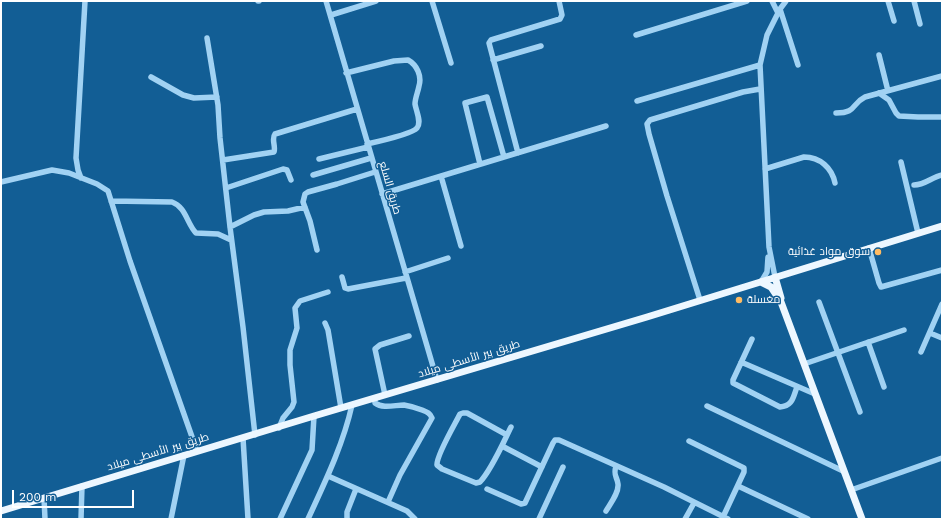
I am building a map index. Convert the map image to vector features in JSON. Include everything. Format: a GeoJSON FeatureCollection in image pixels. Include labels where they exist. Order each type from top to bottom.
{"type":"FeatureCollection","features":[{"type":"Feature","properties":{"kind":"main road","name":"طريق بير الأسطى ميلاد"},"geometry":{"type":"LineString","coordinates":[[1,511],[197,451],[279,428],[314,416],[647,318],[700,300],[942,226]]}},
{"type":"Feature","properties":{"kind":"main road"},"geometry":{"type":"LineString","coordinates":[[774,277],[781,302],[862,519]]}},
{"type":"Feature","properties":{"kind":"main road"},"geometry":{"type":"LineString","coordinates":[[761,282],[771,287],[781,302]]}},
{"type":"Feature","properties":{"kind":"street"},"geometry":{"type":"LineString","coordinates":[[81,178],[76,158],[86,1]]}},
{"type":"Feature","properties":{"kind":"street","name":"طريق السلع"},"geometry":{"type":"LineString","coordinates":[[326,1],[437,380]]}},
{"type":"Feature","properties":{"kind":"street"},"geometry":{"type":"LineString","coordinates":[[331,16],[376,1]]}},
{"type":"Feature","properties":{"kind":"street"},"geometry":{"type":"LineString","coordinates":[[432,1],[451,63]]}},
{"type":"Feature","properties":{"kind":"street"},"geometry":{"type":"LineString","coordinates":[[518,153],[489,45],[491,40],[560,19],[562,15],[559,1]]}},
{"type":"Feature","properties":{"kind":"street"},"geometry":{"type":"LineString","coordinates":[[636,35],[747,1]]}},
{"type":"Feature","properties":{"kind":"street"},"geometry":{"type":"LineString","coordinates":[[772,1],[781,6],[798,65]]}},
{"type":"Feature","properties":{"kind":"street"},"geometry":{"type":"LineString","coordinates":[[888,1],[894,21]]}},
{"type":"Feature","properties":{"kind":"street"},"geometry":{"type":"LineString","coordinates":[[914,1],[920,24]]}},
{"type":"Feature","properties":{"kind":"street"},"geometry":{"type":"LineString","coordinates":[[774,277],[769,247],[760,65],[767,35],[781,6]]}},
{"type":"Feature","properties":{"kind":"street"},"geometry":{"type":"LineString","coordinates":[[207,38],[217,97],[230,227],[244,327],[255,435]]}},
{"type":"Feature","properties":{"kind":"street"},"geometry":{"type":"LineString","coordinates":[[493,60],[541,46]]}},
{"type":"Feature","properties":{"kind":"street"},"geometry":{"type":"LineString","coordinates":[[879,55],[888,91]]}},
{"type":"Feature","properties":{"kind":"street"},"geometry":{"type":"LineString","coordinates":[[319,158],[368,146],[408,133],[416,129],[418,125],[416,99],[420,84],[420,77],[417,69],[408,60],[394,61],[346,73]]}},
{"type":"Feature","properties":{"kind":"street"},"geometry":{"type":"LineString","coordinates":[[637,101],[760,65]]}},
{"type":"Feature","properties":{"kind":"street"},"geometry":{"type":"LineString","coordinates":[[836,112],[850,111],[862,99],[879,93],[942,76]]}},
{"type":"Feature","properties":{"kind":"street"},"geometry":{"type":"LineString","coordinates":[[151,77],[183,95],[194,98],[217,97]]}},
{"type":"Feature","properties":{"kind":"street"},"geometry":{"type":"LineString","coordinates":[[700,300],[647,124],[650,120],[743,92],[760,89]]}},
{"type":"Feature","properties":{"kind":"street"},"geometry":{"type":"LineString","coordinates":[[879,93],[889,100],[898,116],[942,117]]}},
{"type":"Feature","properties":{"kind":"street"},"geometry":{"type":"LineString","coordinates":[[480,164],[465,103],[487,97],[504,157]]}},
{"type":"Feature","properties":{"kind":"street"},"geometry":{"type":"LineString","coordinates":[[223,160],[274,152],[275,148],[273,138],[275,134],[357,109]]}},
{"type":"Feature","properties":{"kind":"street"},"geometry":{"type":"LineString","coordinates":[[382,194],[606,126]]}},
{"type":"Feature","properties":{"kind":"street"},"geometry":{"type":"LineString","coordinates":[[765,169],[804,157],[810,157],[827,166],[833,175],[835,183]]}},
{"type":"Feature","properties":{"kind":"street"},"geometry":{"type":"LineString","coordinates":[[313,175],[371,158]]}},
{"type":"Feature","properties":{"kind":"street"},"geometry":{"type":"LineString","coordinates":[[901,162],[918,233]]}},
{"type":"Feature","properties":{"kind":"street"},"geometry":{"type":"LineString","coordinates":[[226,188],[283,169],[287,170],[291,180]]}},
{"type":"Feature","properties":{"kind":"street"},"geometry":{"type":"LineString","coordinates":[[1,182],[52,170],[69,172],[103,186],[108,191],[130,261],[197,451]]}},
{"type":"Feature","properties":{"kind":"street"},"geometry":{"type":"LineString","coordinates":[[317,250],[310,221],[303,202],[305,194],[375,172]]}},
{"type":"Feature","properties":{"kind":"street"},"geometry":{"type":"LineString","coordinates":[[914,185],[922,184],[933,177],[942,175]]}},
{"type":"Feature","properties":{"kind":"street"},"geometry":{"type":"LineString","coordinates":[[441,176],[461,246]]}},
{"type":"Feature","properties":{"kind":"street"},"geometry":{"type":"LineString","coordinates":[[112,201],[172,202],[177,204],[182,209],[192,229],[196,233],[218,234],[232,240]]}},
{"type":"Feature","properties":{"kind":"street"},"geometry":{"type":"LineString","coordinates":[[230,227],[254,214],[288,211],[305,207]]}},
{"type":"Feature","properties":{"kind":"street"},"geometry":{"type":"LineString","coordinates":[[761,282],[767,272],[769,247]]}},
{"type":"Feature","properties":{"kind":"street"},"geometry":{"type":"LineString","coordinates":[[869,248],[881,287],[942,270]]}},
{"type":"Feature","properties":{"kind":"street"},"geometry":{"type":"LineString","coordinates":[[342,277],[346,288],[348,289],[405,275],[448,258]]}},
{"type":"Feature","properties":{"kind":"street"},"geometry":{"type":"LineString","coordinates":[[279,428],[283,418],[294,402],[290,350],[297,328],[295,308],[300,301],[328,292]]}},
{"type":"Feature","properties":{"kind":"street"},"geometry":{"type":"LineString","coordinates":[[819,302],[860,412]]}},
{"type":"Feature","properties":{"kind":"street"},"geometry":{"type":"LineString","coordinates":[[921,352],[942,304]]}},
{"type":"Feature","properties":{"kind":"street"},"geometry":{"type":"LineString","coordinates":[[325,323],[328,330],[341,408]]}},
{"type":"Feature","properties":{"kind":"street"},"geometry":{"type":"LineString","coordinates":[[804,364],[904,330]]}},
{"type":"Feature","properties":{"kind":"street"},"geometry":{"type":"LineString","coordinates":[[930,333],[942,338]]}},
{"type":"Feature","properties":{"kind":"street"},"geometry":{"type":"LineString","coordinates":[[385,395],[375,349],[380,345],[409,336]]}},
{"type":"Feature","properties":{"kind":"street"},"geometry":{"type":"LineString","coordinates":[[752,338],[733,383],[780,407],[790,404],[797,386]]}},
{"type":"Feature","properties":{"kind":"street"},"geometry":{"type":"LineString","coordinates":[[868,342],[884,387]]}},
{"type":"Feature","properties":{"kind":"street"},"geometry":{"type":"LineString","coordinates":[[741,362],[815,394]]}},
{"type":"Feature","properties":{"kind":"street"},"geometry":{"type":"LineString","coordinates":[[375,398],[375,403],[378,405],[405,405],[429,413],[432,418],[400,475],[388,502]]}},
{"type":"Feature","properties":{"kind":"street"},"geometry":{"type":"LineString","coordinates":[[308,519],[328,476],[348,425],[352,405]]}},
{"type":"Feature","properties":{"kind":"street"},"geometry":{"type":"LineString","coordinates":[[707,406],[843,471]]}},
{"type":"Feature","properties":{"kind":"street"},"geometry":{"type":"LineString","coordinates":[[507,435],[467,413],[462,412],[440,454],[437,465],[442,469],[479,483],[502,446],[511,427]]}},
{"type":"Feature","properties":{"kind":"street"},"geometry":{"type":"LineString","coordinates":[[280,519],[312,450],[314,416]]}},
{"type":"Feature","properties":{"kind":"street"},"geometry":{"type":"LineString","coordinates":[[243,438],[248,519]]}},
{"type":"Feature","properties":{"kind":"street"},"geometry":{"type":"LineString","coordinates":[[487,489],[523,504],[526,501],[553,443],[555,440],[559,440],[664,487],[726,518],[744,472],[744,468],[689,441]]}},
{"type":"Feature","properties":{"kind":"street"},"geometry":{"type":"LineString","coordinates":[[502,446],[542,467]]}},
{"type":"Feature","properties":{"kind":"street"},"geometry":{"type":"LineString","coordinates":[[171,519],[184,455]]}},
{"type":"Feature","properties":{"kind":"street"},"geometry":{"type":"LineString","coordinates":[[851,490],[942,458]]}},
{"type":"Feature","properties":{"kind":"street"},"geometry":{"type":"LineString","coordinates":[[606,511],[617,490],[618,484],[614,474],[616,466]]}},
{"type":"Feature","properties":{"kind":"street"},"geometry":{"type":"LineString","coordinates":[[539,519],[563,467]]}},
{"type":"Feature","properties":{"kind":"street"},"geometry":{"type":"LineString","coordinates":[[328,476],[407,511],[414,519]]}},
{"type":"Feature","properties":{"kind":"street"},"geometry":{"type":"LineString","coordinates":[[81,519],[82,486]]}},
{"type":"Feature","properties":{"kind":"street"},"geometry":{"type":"LineString","coordinates":[[738,486],[808,519]]}},
{"type":"Feature","properties":{"kind":"street"},"geometry":{"type":"LineString","coordinates":[[347,519],[347,512],[356,489]]}},
{"type":"Feature","properties":{"kind":"street"},"geometry":{"type":"LineString","coordinates":[[44,498],[45,519]]}},
{"type":"Feature","properties":{"kind":"street"},"geometry":{"type":"LineString","coordinates":[[685,519],[694,503]]}},
{"type":"Feature","properties":{"kind":"place","name":"سوق مواد غذائية"},"geometry":{"type":"Point","coordinates":[878,252]}},
{"type":"Feature","properties":{"kind":"place","name":"مغسلة"},"geometry":{"type":"Point","coordinates":[739,300]}}]}
